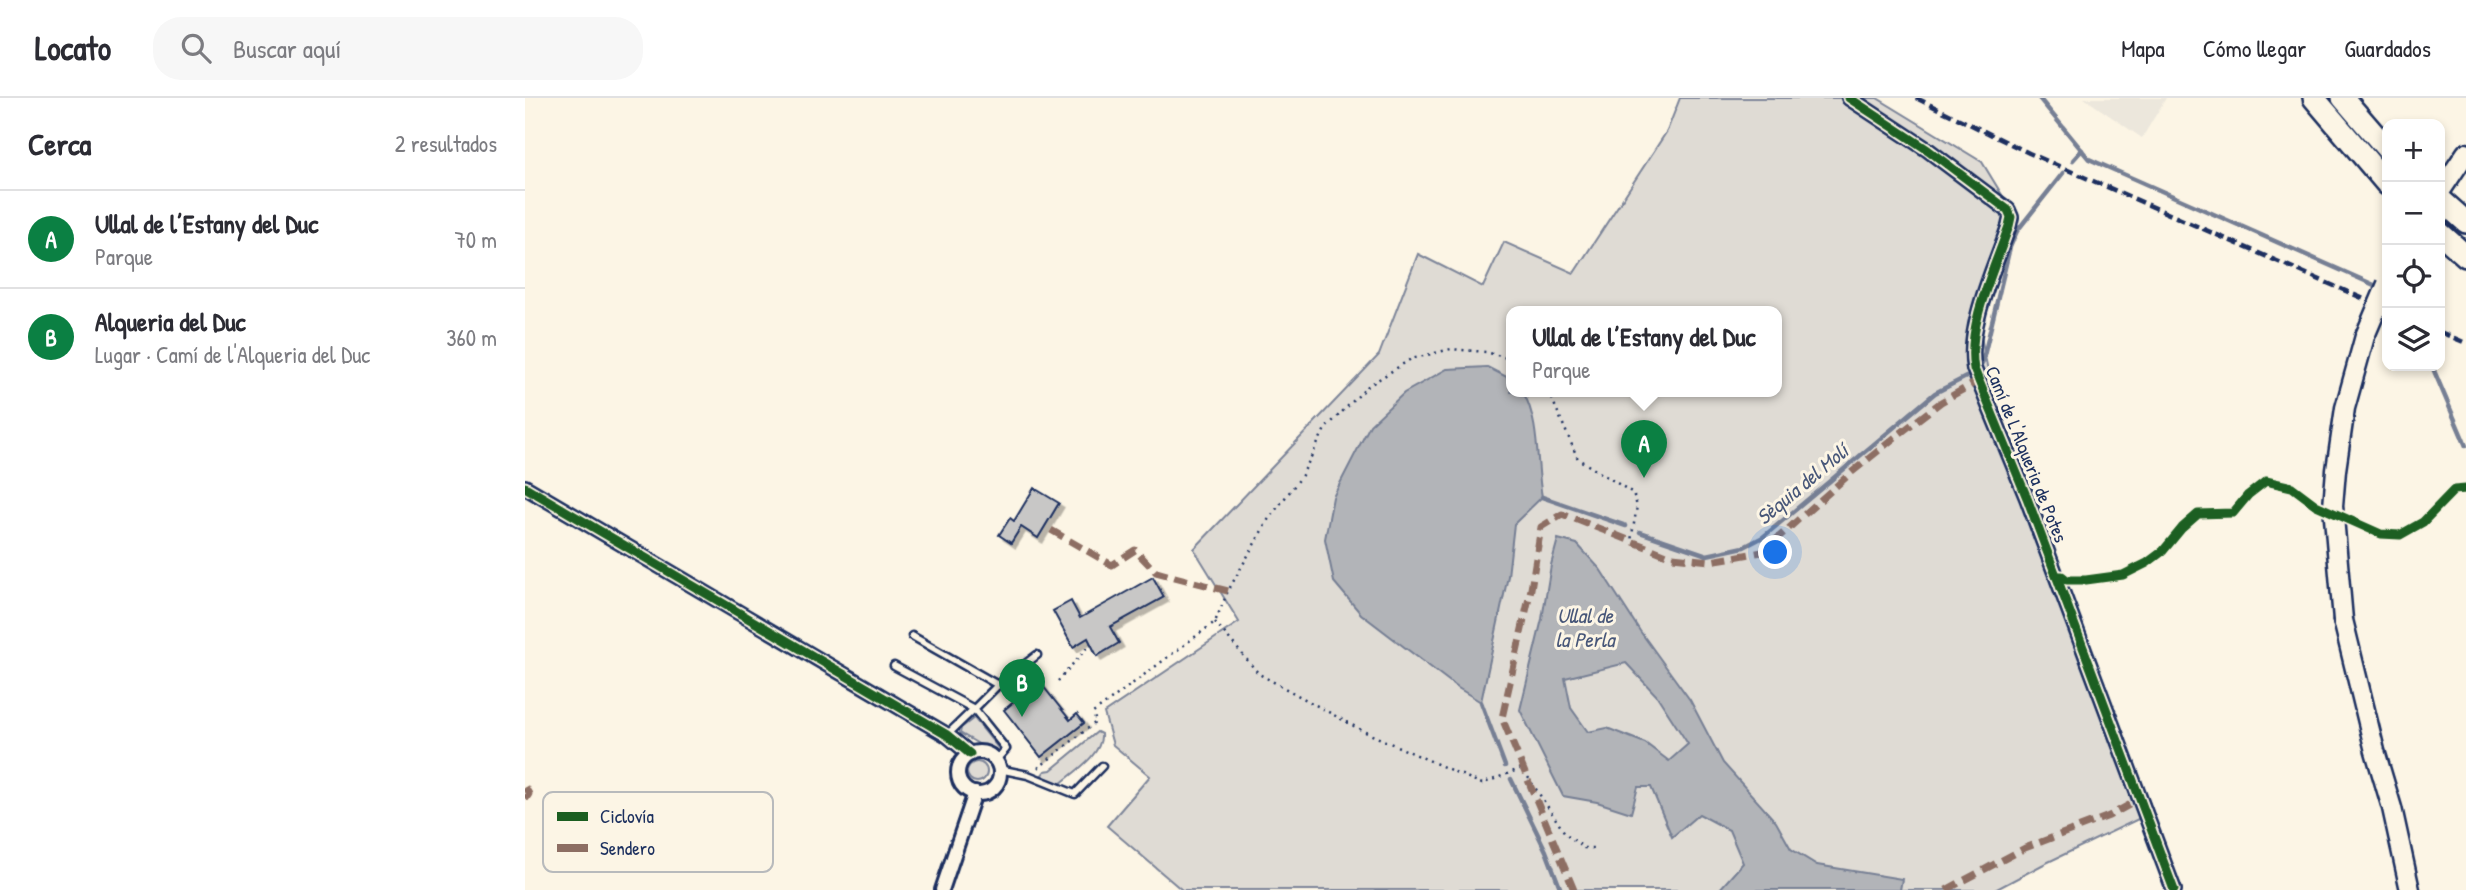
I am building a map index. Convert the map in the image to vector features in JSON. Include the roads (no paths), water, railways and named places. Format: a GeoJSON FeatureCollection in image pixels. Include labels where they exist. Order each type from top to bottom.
{"type":"FeatureCollection","features":[{"type":"Feature","properties":{"kind":"highway"},"geometry":{"type":"LineString","coordinates":[[2313,98],[2385,182]]}},
{"type":"Feature","properties":{"kind":"highway"},"geometry":{"type":"LineString","coordinates":[[2343,98],[2382,143]]}},
{"type":"Feature","properties":{"kind":"highway"},"geometry":{"type":"LineString","coordinates":[[2445,204],[2466,222]]}},
{"type":"Feature","properties":{"kind":"highway"},"geometry":{"type":"LineString","coordinates":[[2445,237],[2466,256]]}},
{"type":"Feature","properties":{"kind":"main road"},"geometry":{"type":"LineString","coordinates":[[2445,184],[2466,153]]}},
{"type":"Feature","properties":{"kind":"main road"},"geometry":{"type":"LineString","coordinates":[[2382,296],[2365,336],[2345,408],[2333,506],[2343,620],[2392,808],[2410,890]]}},
{"type":"Feature","properties":{"kind":"street","name":"Camí de L'Alqueria de Potes"},"geometry":{"type":"LineString","coordinates":[[1849,98],[1927,150],[2008,210],[2011,217],[1974,329],[1972,358],[1978,381],[2027,498],[2174,890]]}},
{"type":"Feature","properties":{"kind":"street"},"geometry":{"type":"LineString","coordinates":[[525,487],[947,735],[969,754]]}},
{"type":"Feature","properties":{"kind":"street"},"geometry":{"type":"LineString","coordinates":[[983,753],[997,765],[999,775],[988,791],[975,793],[964,787],[958,776],[960,763],[969,754],[983,753]]}},
{"type":"Feature","properties":{"kind":"street"},"geometry":{"type":"LineString","coordinates":[[942,890],[975,793]]}},
{"type":"Feature","properties":{"kind":"lane"},"geometry":{"type":"LineString","coordinates":[[912,636],[998,685]]}},
{"type":"Feature","properties":{"kind":"lane"},"geometry":{"type":"LineString","coordinates":[[947,735],[998,685],[1037,654]]}},
{"type":"Feature","properties":{"kind":"lane"},"geometry":{"type":"LineString","coordinates":[[894,666],[974,709],[1006,749],[997,765],[1075,794],[1102,766]]}},
{"type":"Feature","properties":{"kind":"water"},"geometry":{"type":"Polygon","coordinates":[[[1487,367],[1506,376],[1506,397],[1525,397],[1535,429],[1542,497],[1514,524],[1508,576],[1481,702],[1458,688],[1361,614],[1334,582],[1325,539],[1333,497],[1370,425],[1404,393],[1447,369],[1487,367]]]}},
{"type":"Feature","properties":{"kind":"water","name":"Ullal de la Perla"},"geometry":{"type":"Polygon","coordinates":[[[1558,539],[1577,544],[1600,569],[1640,631],[1690,700],[1723,763],[1776,822],[1791,849],[1817,865],[1902,879],[1900,890],[1719,890],[1743,863],[1729,830],[1699,814],[1672,837],[1651,787],[1638,787],[1631,813],[1597,802],[1563,796],[1520,710],[1542,619],[1558,539]],[[1626,663],[1565,678],[1571,708],[1588,732],[1607,728],[1645,743],[1669,761],[1688,744],[1657,696],[1626,663]]]}},
{"type":"Feature","properties":{"kind":"waterway"},"geometry":{"type":"LineString","coordinates":[[2039,98],[2089,159],[2381,288]]}},
{"type":"Feature","properties":{"kind":"waterway","name":"Sèquia del Molí"},"geometry":{"type":"LineString","coordinates":[[2073,160],[2082,150]]}},
{"type":"Feature","properties":{"kind":"waterway","name":"Sèquia del Molí"},"geometry":{"type":"LineString","coordinates":[[1982,364],[2010,247],[2017,231],[2063,173]]}},
{"type":"Feature","properties":{"kind":"waterway"},"geometry":{"type":"LineString","coordinates":[[2434,371],[2466,446]]}},
{"type":"Feature","properties":{"kind":"waterway","name":"Sèquia del Molí"},"geometry":{"type":"LineString","coordinates":[[1640,532],[1707,555],[1744,547],[1763,537],[1935,393],[1966,377]]}},
{"type":"Feature","properties":{"kind":"waterway","name":"Sèquia del Molí"},"geometry":{"type":"LineString","coordinates":[[1542,497],[1626,526]]}},
{"type":"Feature","properties":{"kind":"waterway","name":"Sèquia del Molí"},"geometry":{"type":"LineString","coordinates":[[1481,702],[1505,766]]}},
{"type":"Feature","properties":{"kind":"waterway","name":"Sèquia del Molí"},"geometry":{"type":"LineString","coordinates":[[1511,779],[1546,851],[1561,890]]}},
{"type":"Feature","properties":{"kind":"railway"},"geometry":{"type":"LineString","coordinates":[[1916,98],[2029,153],[2385,308]]}},
{"type":"Feature","properties":{"kind":"railway"},"geometry":{"type":"LineString","coordinates":[[2445,334],[2466,343]]}},
{"type":"Feature","properties":{"kind":"place","name":"Ullal de l’Estany del Duc"},"geometry":{"type":"Point","coordinates":[1644,478]}},
{"type":"Feature","properties":{"kind":"place","name":"Alqueria del Duc"},"geometry":{"type":"Point","coordinates":[1022,717]}}]}
